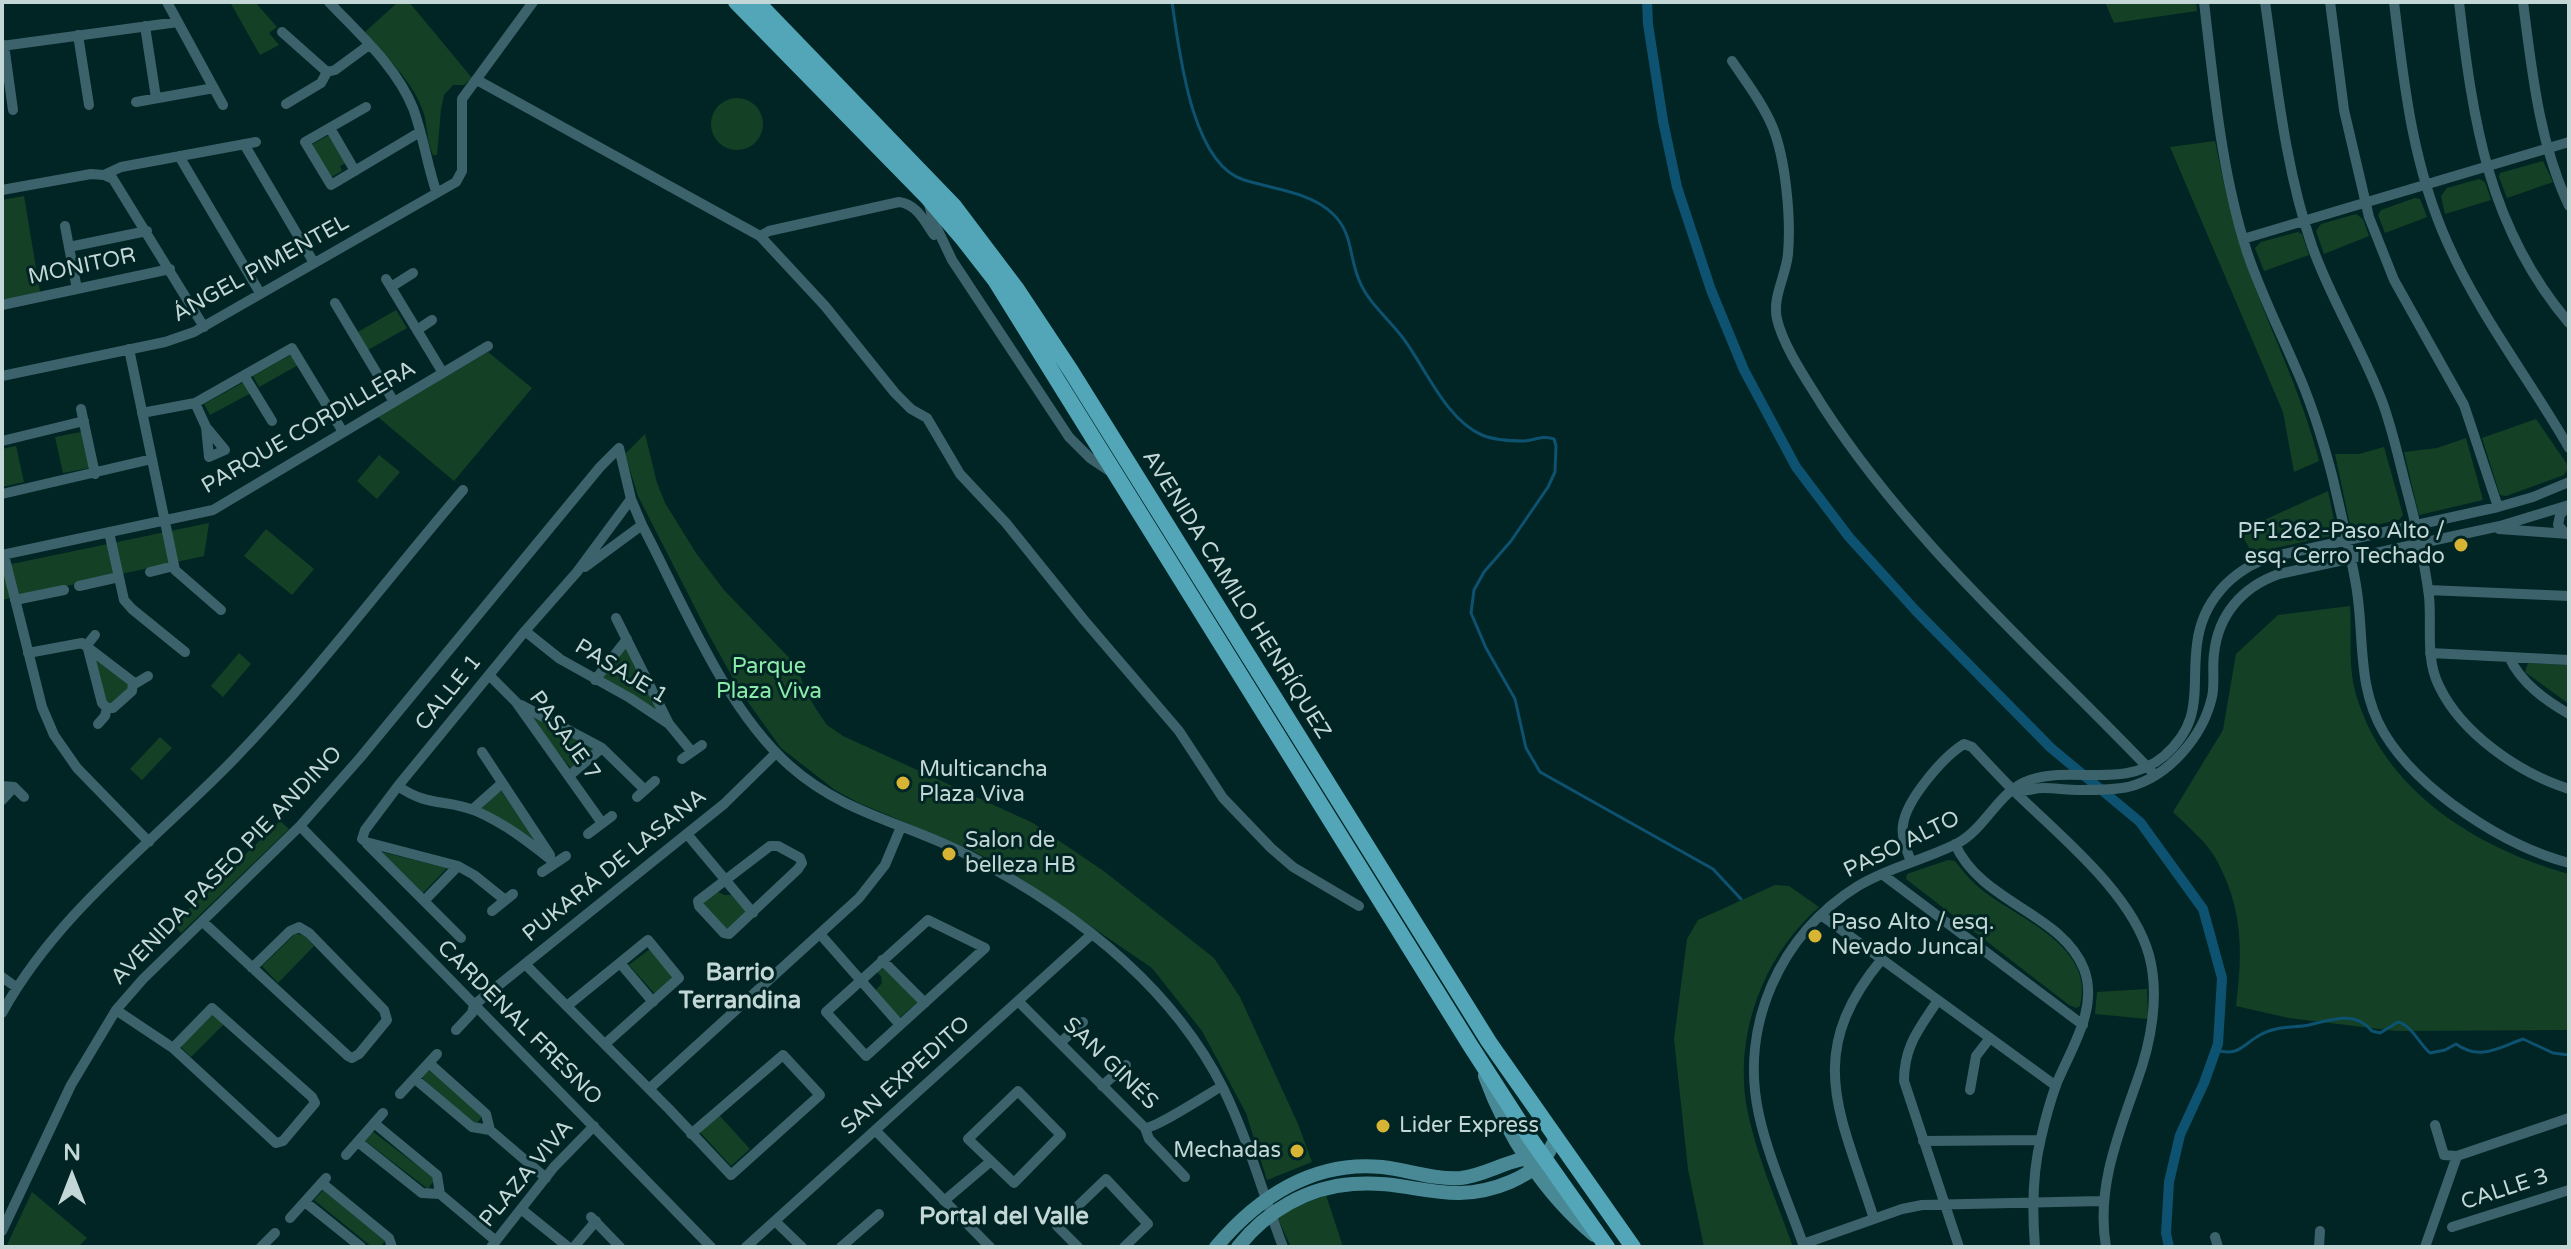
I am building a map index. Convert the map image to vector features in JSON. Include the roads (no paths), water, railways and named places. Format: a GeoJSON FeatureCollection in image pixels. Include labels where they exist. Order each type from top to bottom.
{"type":"FeatureCollection","features":[{"type":"Feature","properties":{"kind":"main road","name":"AVENIDA CAMILO HENRÍQUEZ"},"geometry":{"type":"LineString","coordinates":[[736,2],[928,198],[1011,304],[1480,1060],[1535,1162],[1607,1246]]}},
{"type":"Feature","properties":{"kind":"main road","name":"AVENIDA CAMILO HENRÍQUEZ"},"geometry":{"type":"LineString","coordinates":[[757,2],[954,206],[1016,288],[1071,371],[1489,1042],[1630,1247]]}},
{"type":"Feature","properties":{"kind":"main road"},"geometry":{"type":"LineString","coordinates":[[1238,1247],[1271,1215],[1306,1195],[1344,1184],[1383,1184],[1455,1195],[1488,1190],[1535,1162],[1556,1137]]}},
{"type":"Feature","properties":{"kind":"main road"},"geometry":{"type":"LineString","coordinates":[[1216,1247],[1248,1212],[1304,1178],[1349,1167],[1380,1167],[1441,1178],[1463,1177],[1535,1162],[1562,1168],[1598,1219],[1630,1247]]}},
{"type":"Feature","properties":{"kind":"main road"},"geometry":{"type":"LineString","coordinates":[[1485,1173],[1488,1190]]}},
{"type":"Feature","properties":{"kind":"street"},"geometry":{"type":"LineString","coordinates":[[167,2],[223,105]]}},
{"type":"Feature","properties":{"kind":"street"},"geometry":{"type":"LineString","coordinates":[[329,2],[400,82],[413,107],[436,191]]}},
{"type":"Feature","properties":{"kind":"street"},"geometry":{"type":"LineString","coordinates":[[533,2],[477,80],[760,236],[825,306],[895,393],[911,409],[927,418],[960,474],[1006,523],[1169,719],[1223,798],[1293,867],[1359,906]]}},
{"type":"Feature","properties":{"kind":"street"},"geometry":{"type":"LineString","coordinates":[[2204,2],[2223,156],[2254,273],[2312,408],[2333,478],[2357,586],[2364,682],[2374,711],[2395,748],[2445,797],[2478,822],[2531,850],[2569,863]]}},
{"type":"Feature","properties":{"kind":"street"},"geometry":{"type":"LineString","coordinates":[[2265,2],[2279,102],[2304,220],[2326,281],[2381,401],[2416,524],[2428,590],[2430,653],[2437,684],[2453,710],[2473,731],[2520,765],[2569,789]]}},
{"type":"Feature","properties":{"kind":"street"},"geometry":{"type":"LineString","coordinates":[[2330,2],[2344,110],[2364,202],[2394,280],[2464,405],[2498,507]]}},
{"type":"Feature","properties":{"kind":"street"},"geometry":{"type":"LineString","coordinates":[[2394,2],[2407,109],[2425,184],[2441,230],[2467,284],[2569,448]]}},
{"type":"Feature","properties":{"kind":"street"},"geometry":{"type":"LineString","coordinates":[[2459,2],[2469,94],[2485,166],[2523,255],[2569,323]]}},
{"type":"Feature","properties":{"kind":"street"},"geometry":{"type":"LineString","coordinates":[[2523,2],[2535,94],[2548,148],[2569,206]]}},
{"type":"Feature","properties":{"kind":"street"},"geometry":{"type":"LineString","coordinates":[[13,110],[3,46],[178,22]]}},
{"type":"Feature","properties":{"kind":"street"},"geometry":{"type":"LineString","coordinates":[[145,26],[156,98]]}},
{"type":"Feature","properties":{"kind":"street"},"geometry":{"type":"LineString","coordinates":[[282,32],[327,72]]}},
{"type":"Feature","properties":{"kind":"street"},"geometry":{"type":"LineString","coordinates":[[78,35],[89,105]]}},
{"type":"Feature","properties":{"kind":"street"},"geometry":{"type":"LineString","coordinates":[[286,104],[321,83],[327,72],[335,70],[369,45]]}},
{"type":"Feature","properties":{"kind":"street"},"geometry":{"type":"LineString","coordinates":[[1732,61],[1763,108],[1774,131],[1787,194],[1790,236],[1777,320],[1800,371],[1838,429],[1911,524],[1994,615],[2151,771]]}},
{"type":"Feature","properties":{"kind":"street","name":"ÁNGEL PIMENTEL"},"geometry":{"type":"LineString","coordinates":[[2,376],[174,340],[204,327],[456,182],[462,171],[462,99],[477,80]]}},
{"type":"Feature","properties":{"kind":"street"},"geometry":{"type":"LineString","coordinates":[[136,102],[214,88]]}},
{"type":"Feature","properties":{"kind":"street"},"geometry":{"type":"LineString","coordinates":[[366,107],[305,142],[331,185],[420,132]]}},
{"type":"Feature","properties":{"kind":"street"},"geometry":{"type":"LineString","coordinates":[[330,128],[355,171]]}},
{"type":"Feature","properties":{"kind":"street"},"geometry":{"type":"LineString","coordinates":[[104,175],[121,167],[256,142]]}},
{"type":"Feature","properties":{"kind":"street"},"geometry":{"type":"LineString","coordinates":[[2243,239],[2569,142]]}},
{"type":"Feature","properties":{"kind":"street"},"geometry":{"type":"LineString","coordinates":[[244,144],[314,263]]}},
{"type":"Feature","properties":{"kind":"street"},"geometry":{"type":"LineString","coordinates":[[179,156],[260,293]]}},
{"type":"Feature","properties":{"kind":"street"},"geometry":{"type":"LineString","coordinates":[[2,190],[91,174],[104,175],[117,183],[204,327]]}},
{"type":"Feature","properties":{"kind":"street"},"geometry":{"type":"LineString","coordinates":[[928,198],[933,220],[952,260]]}},
{"type":"Feature","properties":{"kind":"street"},"geometry":{"type":"LineString","coordinates":[[760,236],[769,231],[890,203],[907,203],[919,213],[952,260],[1069,437],[1090,458],[1115,475]]}},
{"type":"Feature","properties":{"kind":"street"},"geometry":{"type":"LineString","coordinates":[[65,226],[77,289]]}},
{"type":"Feature","properties":{"kind":"street"},"geometry":{"type":"LineString","coordinates":[[69,247],[147,231]]}},
{"type":"Feature","properties":{"kind":"street","name":"MONITOR"},"geometry":{"type":"LineString","coordinates":[[2,305],[170,269]]}},
{"type":"Feature","properties":{"kind":"street"},"geometry":{"type":"LineString","coordinates":[[413,273],[388,283],[443,373]]}},
{"type":"Feature","properties":{"kind":"street"},"geometry":{"type":"LineString","coordinates":[[335,303],[394,402]]}},
{"type":"Feature","properties":{"kind":"street"},"geometry":{"type":"LineString","coordinates":[[417,330],[432,320]]}},
{"type":"Feature","properties":{"kind":"street","name":"PARQUE CORDILLERA"},"geometry":{"type":"LineString","coordinates":[[3,555],[213,510],[488,346]]}},
{"type":"Feature","properties":{"kind":"street"},"geometry":{"type":"LineString","coordinates":[[142,413],[195,403],[292,348],[343,432]]}},
{"type":"Feature","properties":{"kind":"street"},"geometry":{"type":"LineString","coordinates":[[129,349],[174,566],[177,573],[221,610]]}},
{"type":"Feature","properties":{"kind":"street"},"geometry":{"type":"LineString","coordinates":[[245,377],[272,421]]}},
{"type":"Feature","properties":{"kind":"street"},"geometry":{"type":"LineString","coordinates":[[195,403],[206,427]]}},
{"type":"Feature","properties":{"kind":"street"},"geometry":{"type":"LineString","coordinates":[[81,409],[95,474]]}},
{"type":"Feature","properties":{"kind":"street"},"geometry":{"type":"LineString","coordinates":[[2,441],[84,421]]}},
{"type":"Feature","properties":{"kind":"street","name":"AVENIDA PASEO PIE ANDINO"},"geometry":{"type":"LineString","coordinates":[[2,1231],[71,1085],[116,1010],[143,979],[300,826],[370,747],[600,467],[619,448],[631,499]]}},
{"type":"Feature","properties":{"kind":"street"},"geometry":{"type":"LineString","coordinates":[[2,494],[152,459]]}},
{"type":"Feature","properties":{"kind":"street"},"geometry":{"type":"LineString","coordinates":[[2013,790],[2038,778],[2117,776],[2151,771],[2189,722],[2197,690],[2199,633],[2206,612],[2224,585],[2241,571],[2261,561],[2345,539],[2498,507],[2569,482]]}},
{"type":"Feature","properties":{"kind":"street"},"geometry":{"type":"LineString","coordinates":[[2,1013],[16,987],[42,952],[88,900],[208,786],[265,725],[463,490]]}},
{"type":"Feature","properties":{"kind":"street"},"geometry":{"type":"LineString","coordinates":[[631,499],[725,682],[752,726],[776,753],[806,779],[839,801],[944,843],[1035,894],[1092,934],[1142,978],[1172,1011],[1199,1047],[1222,1086],[1243,1132],[1283,1247]]}},
{"type":"Feature","properties":{"kind":"street","name":"CALLE 1"},"geometry":{"type":"LineString","coordinates":[[366,842],[362,839],[365,830],[398,786],[577,572],[631,499]]}},
{"type":"Feature","properties":{"kind":"street"},"geometry":{"type":"LineString","coordinates":[[2013,790],[2131,787],[2180,754],[2203,722],[2214,684],[2218,631],[2234,603],[2250,588],[2269,577],[2350,556],[2488,529],[2569,505]]}},
{"type":"Feature","properties":{"kind":"street"},"geometry":{"type":"LineString","coordinates":[[2568,534],[2558,525],[2558,520],[2569,505]]}},
{"type":"Feature","properties":{"kind":"street","name":"CALLE 1"},"geometry":{"type":"LineString","coordinates":[[577,572],[642,525]]}},
{"type":"Feature","properties":{"kind":"street"},"geometry":{"type":"LineString","coordinates":[[2488,529],[2568,534]]}},
{"type":"Feature","properties":{"kind":"street"},"geometry":{"type":"LineString","coordinates":[[109,532],[122,595],[128,605],[185,652]]}},
{"type":"Feature","properties":{"kind":"street"},"geometry":{"type":"LineString","coordinates":[[3,555],[42,707],[61,747],[77,768],[149,842]]}},
{"type":"Feature","properties":{"kind":"street"},"geometry":{"type":"LineString","coordinates":[[150,572],[174,566]]}},
{"type":"Feature","properties":{"kind":"street"},"geometry":{"type":"LineString","coordinates":[[79,586],[119,577]]}},
{"type":"Feature","properties":{"kind":"street"},"geometry":{"type":"LineString","coordinates":[[15,600],[64,590]]}},
{"type":"Feature","properties":{"kind":"street"},"geometry":{"type":"LineString","coordinates":[[2428,590],[2569,596]]}},
{"type":"Feature","properties":{"kind":"street"},"geometry":{"type":"LineString","coordinates":[[616,618],[669,724]]}},
{"type":"Feature","properties":{"kind":"street","name":"PASAJE 1"},"geometry":{"type":"LineString","coordinates":[[525,631],[560,659],[669,724],[692,752]]}},
{"type":"Feature","properties":{"kind":"street"},"geometry":{"type":"LineString","coordinates":[[87,645],[95,635]]}},
{"type":"Feature","properties":{"kind":"street"},"geometry":{"type":"LineString","coordinates":[[595,680],[627,639]]}},
{"type":"Feature","properties":{"kind":"street"},"geometry":{"type":"LineString","coordinates":[[28,653],[76,643],[87,645],[131,680],[133,685]]}},
{"type":"Feature","properties":{"kind":"street"},"geometry":{"type":"LineString","coordinates":[[87,645],[100,697],[107,708],[98,724]]}},
{"type":"Feature","properties":{"kind":"street"},"geometry":{"type":"LineString","coordinates":[[2430,653],[2569,660]]}},
{"type":"Feature","properties":{"kind":"street"},"geometry":{"type":"LineString","coordinates":[[2509,657],[2516,672],[2528,684],[2569,714]]}},
{"type":"Feature","properties":{"kind":"street","name":"PASAJE 7"},"geometry":{"type":"LineString","coordinates":[[489,675],[516,702],[602,823]]}},
{"type":"Feature","properties":{"kind":"street"},"geometry":{"type":"LineString","coordinates":[[107,708],[113,708],[133,685],[148,676]]}},
{"type":"Feature","properties":{"kind":"street"},"geometry":{"type":"LineString","coordinates":[[516,702],[602,748],[641,794],[655,781]]}},
{"type":"Feature","properties":{"kind":"street"},"geometry":{"type":"LineString","coordinates":[[1911,862],[1902,828],[1905,814],[1917,793],[1956,749],[1964,744],[1972,747],[2097,871],[2125,908],[2150,956],[2153,1022],[2144,1061],[2113,1148],[2102,1201],[2106,1247]]}},
{"type":"Feature","properties":{"kind":"street"},"geometry":{"type":"LineString","coordinates":[[569,776],[602,748]]}},
{"type":"Feature","properties":{"kind":"street"},"geometry":{"type":"LineString","coordinates":[[482,752],[555,863]]}},
{"type":"Feature","properties":{"kind":"street","name":"PUKARÁ DE LASANA"},"geometry":{"type":"LineString","coordinates":[[456,1030],[472,1013],[474,1005],[724,804],[776,753]]}},
{"type":"Feature","properties":{"kind":"street"},"geometry":{"type":"LineString","coordinates":[[473,809],[501,784]]}},
{"type":"Feature","properties":{"kind":"street"},"geometry":{"type":"LineString","coordinates":[[2,800],[8,786],[24,797]]}},
{"type":"Feature","properties":{"kind":"street"},"geometry":{"type":"LineString","coordinates":[[398,786],[421,800],[473,809],[511,828],[555,863]]}},
{"type":"Feature","properties":{"kind":"street"},"geometry":{"type":"LineString","coordinates":[[2035,811],[2038,796],[2045,790],[2055,789]]}},
{"type":"Feature","properties":{"kind":"street","name":"PASO ALTO"},"geometry":{"type":"LineString","coordinates":[[1804,1246],[1759,1117],[1753,1052],[1777,969],[1800,936],[1859,885],[1955,844],[1976,831],[2013,790]]}},
{"type":"Feature","properties":{"kind":"street"},"geometry":{"type":"LineString","coordinates":[[588,834],[612,816]]}},
{"type":"Feature","properties":{"kind":"street","name":"CARDENAL FRESNO"},"geometry":{"type":"LineString","coordinates":[[300,826],[711,1247]]}},
{"type":"Feature","properties":{"kind":"street"},"geometry":{"type":"LineString","coordinates":[[649,1089],[859,898],[891,854],[901,827]]}},
{"type":"Feature","properties":{"kind":"street"},"geometry":{"type":"LineString","coordinates":[[687,834],[753,913]]}},
{"type":"Feature","properties":{"kind":"street"},"geometry":{"type":"LineString","coordinates":[[366,842],[458,866],[509,897],[492,911]]}},
{"type":"Feature","properties":{"kind":"street"},"geometry":{"type":"LineString","coordinates":[[366,842],[461,938]]}},
{"type":"Feature","properties":{"kind":"street"},"geometry":{"type":"LineString","coordinates":[[1955,844],[1961,859],[1977,877],[2061,936],[2084,968],[2086,978],[2087,1001],[2083,1025],[2056,1086],[2040,1140],[2033,1202],[2035,1247]]}},
{"type":"Feature","properties":{"kind":"street"},"geometry":{"type":"LineString","coordinates":[[770,846],[778,846],[800,858],[802,863],[798,869],[753,913],[729,934],[724,933],[697,904],[770,846]]}},
{"type":"Feature","properties":{"kind":"street"},"geometry":{"type":"LineString","coordinates":[[542,872],[566,856]]}},
{"type":"Feature","properties":{"kind":"street"},"geometry":{"type":"LineString","coordinates":[[425,900],[458,866]]}},
{"type":"Feature","properties":{"kind":"street"},"geometry":{"type":"LineString","coordinates":[[1882,874],[2083,1025]]}},
{"type":"Feature","properties":{"kind":"street"},"geometry":{"type":"LineString","coordinates":[[1821,915],[2056,1086]]}},
{"type":"Feature","properties":{"kind":"street"},"geometry":{"type":"LineString","coordinates":[[928,920],[985,948],[925,1003],[866,1056],[826,1012],[928,920]]}},
{"type":"Feature","properties":{"kind":"street"},"geometry":{"type":"LineString","coordinates":[[203,922],[252,968],[352,1058],[359,1054],[387,1020],[384,1010],[309,933],[299,927],[290,931],[252,968]]}},
{"type":"Feature","properties":{"kind":"street"},"geometry":{"type":"LineString","coordinates":[[820,934],[900,1025]]}},
{"type":"Feature","properties":{"kind":"street","name":"SAN EXPEDITO"},"geometry":{"type":"LineString","coordinates":[[746,1247],[1092,934]]}},
{"type":"Feature","properties":{"kind":"street"},"geometry":{"type":"LineString","coordinates":[[567,1006],[648,940],[679,978],[605,1044]]}},
{"type":"Feature","properties":{"kind":"street"},"geometry":{"type":"LineString","coordinates":[[1874,1219],[1837,1103],[1833,1076],[1840,1026],[1863,982],[1882,959]]}},
{"type":"Feature","properties":{"kind":"street"},"geometry":{"type":"LineString","coordinates":[[882,960],[925,1003]]}},
{"type":"Feature","properties":{"kind":"street"},"geometry":{"type":"LineString","coordinates":[[620,963],[653,1002]]}},
{"type":"Feature","properties":{"kind":"street"},"geometry":{"type":"LineString","coordinates":[[525,964],[731,1175],[820,1095],[783,1055],[691,1134]]}},
{"type":"Feature","properties":{"kind":"street"},"geometry":{"type":"LineString","coordinates":[[2,977],[16,987]]}},
{"type":"Feature","properties":{"kind":"street"},"geometry":{"type":"LineString","coordinates":[[1938,1000],[1909,1046],[1904,1062],[1904,1081],[1959,1247]]}},
{"type":"Feature","properties":{"kind":"street","name":"SAN GINÉS"},"geometry":{"type":"LineString","coordinates":[[1018,1001],[1145,1128],[1155,1127],[1222,1086]]}},
{"type":"Feature","properties":{"kind":"street"},"geometry":{"type":"LineString","coordinates":[[116,1010],[173,1048],[276,1143],[283,1141],[315,1103],[212,1008],[173,1048]]}},
{"type":"Feature","properties":{"kind":"street"},"geometry":{"type":"LineString","coordinates":[[1060,1043],[1083,1022]]}},
{"type":"Feature","properties":{"kind":"street"},"geometry":{"type":"LineString","coordinates":[[1970,1090],[1976,1056],[1990,1038]]}},
{"type":"Feature","properties":{"kind":"street"},"geometry":{"type":"LineString","coordinates":[[400,1094],[433,1058],[486,1114],[490,1130]]}},
{"type":"Feature","properties":{"kind":"street"},"geometry":{"type":"LineString","coordinates":[[1102,1086],[1126,1065]]}},
{"type":"Feature","properties":{"kind":"street"},"geometry":{"type":"LineString","coordinates":[[415,1079],[472,1127],[490,1130],[546,1178]]}},
{"type":"Feature","properties":{"kind":"street"},"geometry":{"type":"LineString","coordinates":[[1018,1091],[1061,1135],[1014,1183],[991,1161],[968,1139],[1018,1091]]}},
{"type":"Feature","properties":{"kind":"street"},"geometry":{"type":"LineString","coordinates":[[346,1155],[383,1113]]}},
{"type":"Feature","properties":{"kind":"street"},"geometry":{"type":"LineString","coordinates":[[2435,1125],[2444,1155],[2457,1156],[2569,1118]]}},
{"type":"Feature","properties":{"kind":"street"},"geometry":{"type":"LineString","coordinates":[[374,1123],[437,1175],[440,1194],[494,1244]]}},
{"type":"Feature","properties":{"kind":"street","name":"PLAZA VIVA"},"geometry":{"type":"LineString","coordinates":[[494,1244],[546,1178],[594,1126]]}},
{"type":"Feature","properties":{"kind":"street"},"geometry":{"type":"LineString","coordinates":[[1145,1128],[1149,1139],[1185,1177]]}},
{"type":"Feature","properties":{"kind":"street"},"geometry":{"type":"LineString","coordinates":[[875,1130],[990,1247]]}},
{"type":"Feature","properties":{"kind":"street"},"geometry":{"type":"LineString","coordinates":[[1923,1141],[2040,1140]]}},
{"type":"Feature","properties":{"kind":"street"},"geometry":{"type":"LineString","coordinates":[[358,1142],[422,1193],[440,1194]]}},
{"type":"Feature","properties":{"kind":"street"},"geometry":{"type":"LineString","coordinates":[[2425,1247],[2457,1156]]}},
{"type":"Feature","properties":{"kind":"street"},"geometry":{"type":"LineString","coordinates":[[944,1201],[991,1161]]}},
{"type":"Feature","properties":{"kind":"street"},"geometry":{"type":"LineString","coordinates":[[1078,1247],[1057,1226],[1106,1179],[1148,1224],[1124,1247]]}},
{"type":"Feature","properties":{"kind":"street"},"geometry":{"type":"LineString","coordinates":[[290,1218],[324,1181],[389,1238],[392,1247]]}},
{"type":"Feature","properties":{"kind":"street","name":"CALLE 3"},"geometry":{"type":"LineString","coordinates":[[2452,1227],[2569,1190]]}},
{"type":"Feature","properties":{"kind":"street"},"geometry":{"type":"LineString","coordinates":[[1804,1246],[1902,1209],[1943,1202],[2102,1201]]}},
{"type":"Feature","properties":{"kind":"street"},"geometry":{"type":"LineString","coordinates":[[305,1202],[361,1247]]}},
{"type":"Feature","properties":{"kind":"street"},"geometry":{"type":"LineString","coordinates":[[521,1209],[571,1247],[593,1219],[620,1247]]}},
{"type":"Feature","properties":{"kind":"street"},"geometry":{"type":"LineString","coordinates":[[841,1247],[879,1214]]}},
{"type":"Feature","properties":{"kind":"street"},"geometry":{"type":"LineString","coordinates":[[775,1221],[802,1247]]}},
{"type":"Feature","properties":{"kind":"street"},"geometry":{"type":"LineString","coordinates":[[2319,1247],[2320,1231]]}},
{"type":"Feature","properties":{"kind":"street"},"geometry":{"type":"LineString","coordinates":[[265,1246],[275,1233]]}},
{"type":"Feature","properties":{"kind":"waterway"},"geometry":{"type":"LineString","coordinates":[[1172,2],[1191,103],[1211,152],[1226,170],[1244,180],[1303,196],[1333,214],[1344,229],[1356,271],[1368,296],[1403,338],[1437,392],[1469,428],[1503,440],[1554,439],[1555,472],[1548,487],[1511,541],[1484,572],[1474,590],[1471,613],[1486,648],[1515,699],[1526,748],[1540,772],[1713,869],[1741,899]]}},
{"type":"Feature","properties":{"kind":"waterway"},"geometry":{"type":"LineString","coordinates":[[1647,2],[1663,121],[1677,187],[1711,290],[1744,370],[1796,467],[1849,537],[1916,611],[2051,748],[2140,822],[2203,909],[2222,978],[2218,1044],[2180,1135],[2169,1182],[2166,1233],[2169,1247]]}},
{"type":"Feature","properties":{"kind":"waterway"},"geometry":{"type":"LineString","coordinates":[[2216,1050],[2236,1051],[2272,1030],[2342,1018],[2358,1020],[2380,1033],[2398,1022],[2411,1030],[2430,1053],[2456,1044],[2473,1052],[2489,1051],[2523,1039],[2553,1053],[2569,1055]]}},
{"type":"Feature","properties":{"kind":"place","name":"PF1262-Paso Alto / esq. Cerro Techado"},"geometry":{"type":"Point","coordinates":[2461,545]}},
{"type":"Feature","properties":{"kind":"place","name":"Multicancha Plaza Viva"},"geometry":{"type":"Point","coordinates":[903,783]}},
{"type":"Feature","properties":{"kind":"place","name":"Salon de belleza HB"},"geometry":{"type":"Point","coordinates":[949,854]}},
{"type":"Feature","properties":{"kind":"place","name":"Paso Alto / esq. Nevado Juncal"},"geometry":{"type":"Point","coordinates":[1815,936]}},
{"type":"Feature","properties":{"kind":"place","name":"Lider Express"},"geometry":{"type":"Point","coordinates":[1383,1126]}},
{"type":"Feature","properties":{"kind":"place","name":"Mechadas"},"geometry":{"type":"Point","coordinates":[1297,1151]}},
{"type":"Feature","properties":{"kind":"district","name":"Barrio Terrandina"},"geometry":{"type":"Point","coordinates":[740,988]}},
{"type":"Feature","properties":{"kind":"district","name":"Portal del Valle"},"geometry":{"type":"Point","coordinates":[1004,1218]}},
{"type":"Feature","properties":{"kind":"park label","name":"Parque Plaza Viva"},"geometry":{"type":"Point","coordinates":[769,680]}}]}
